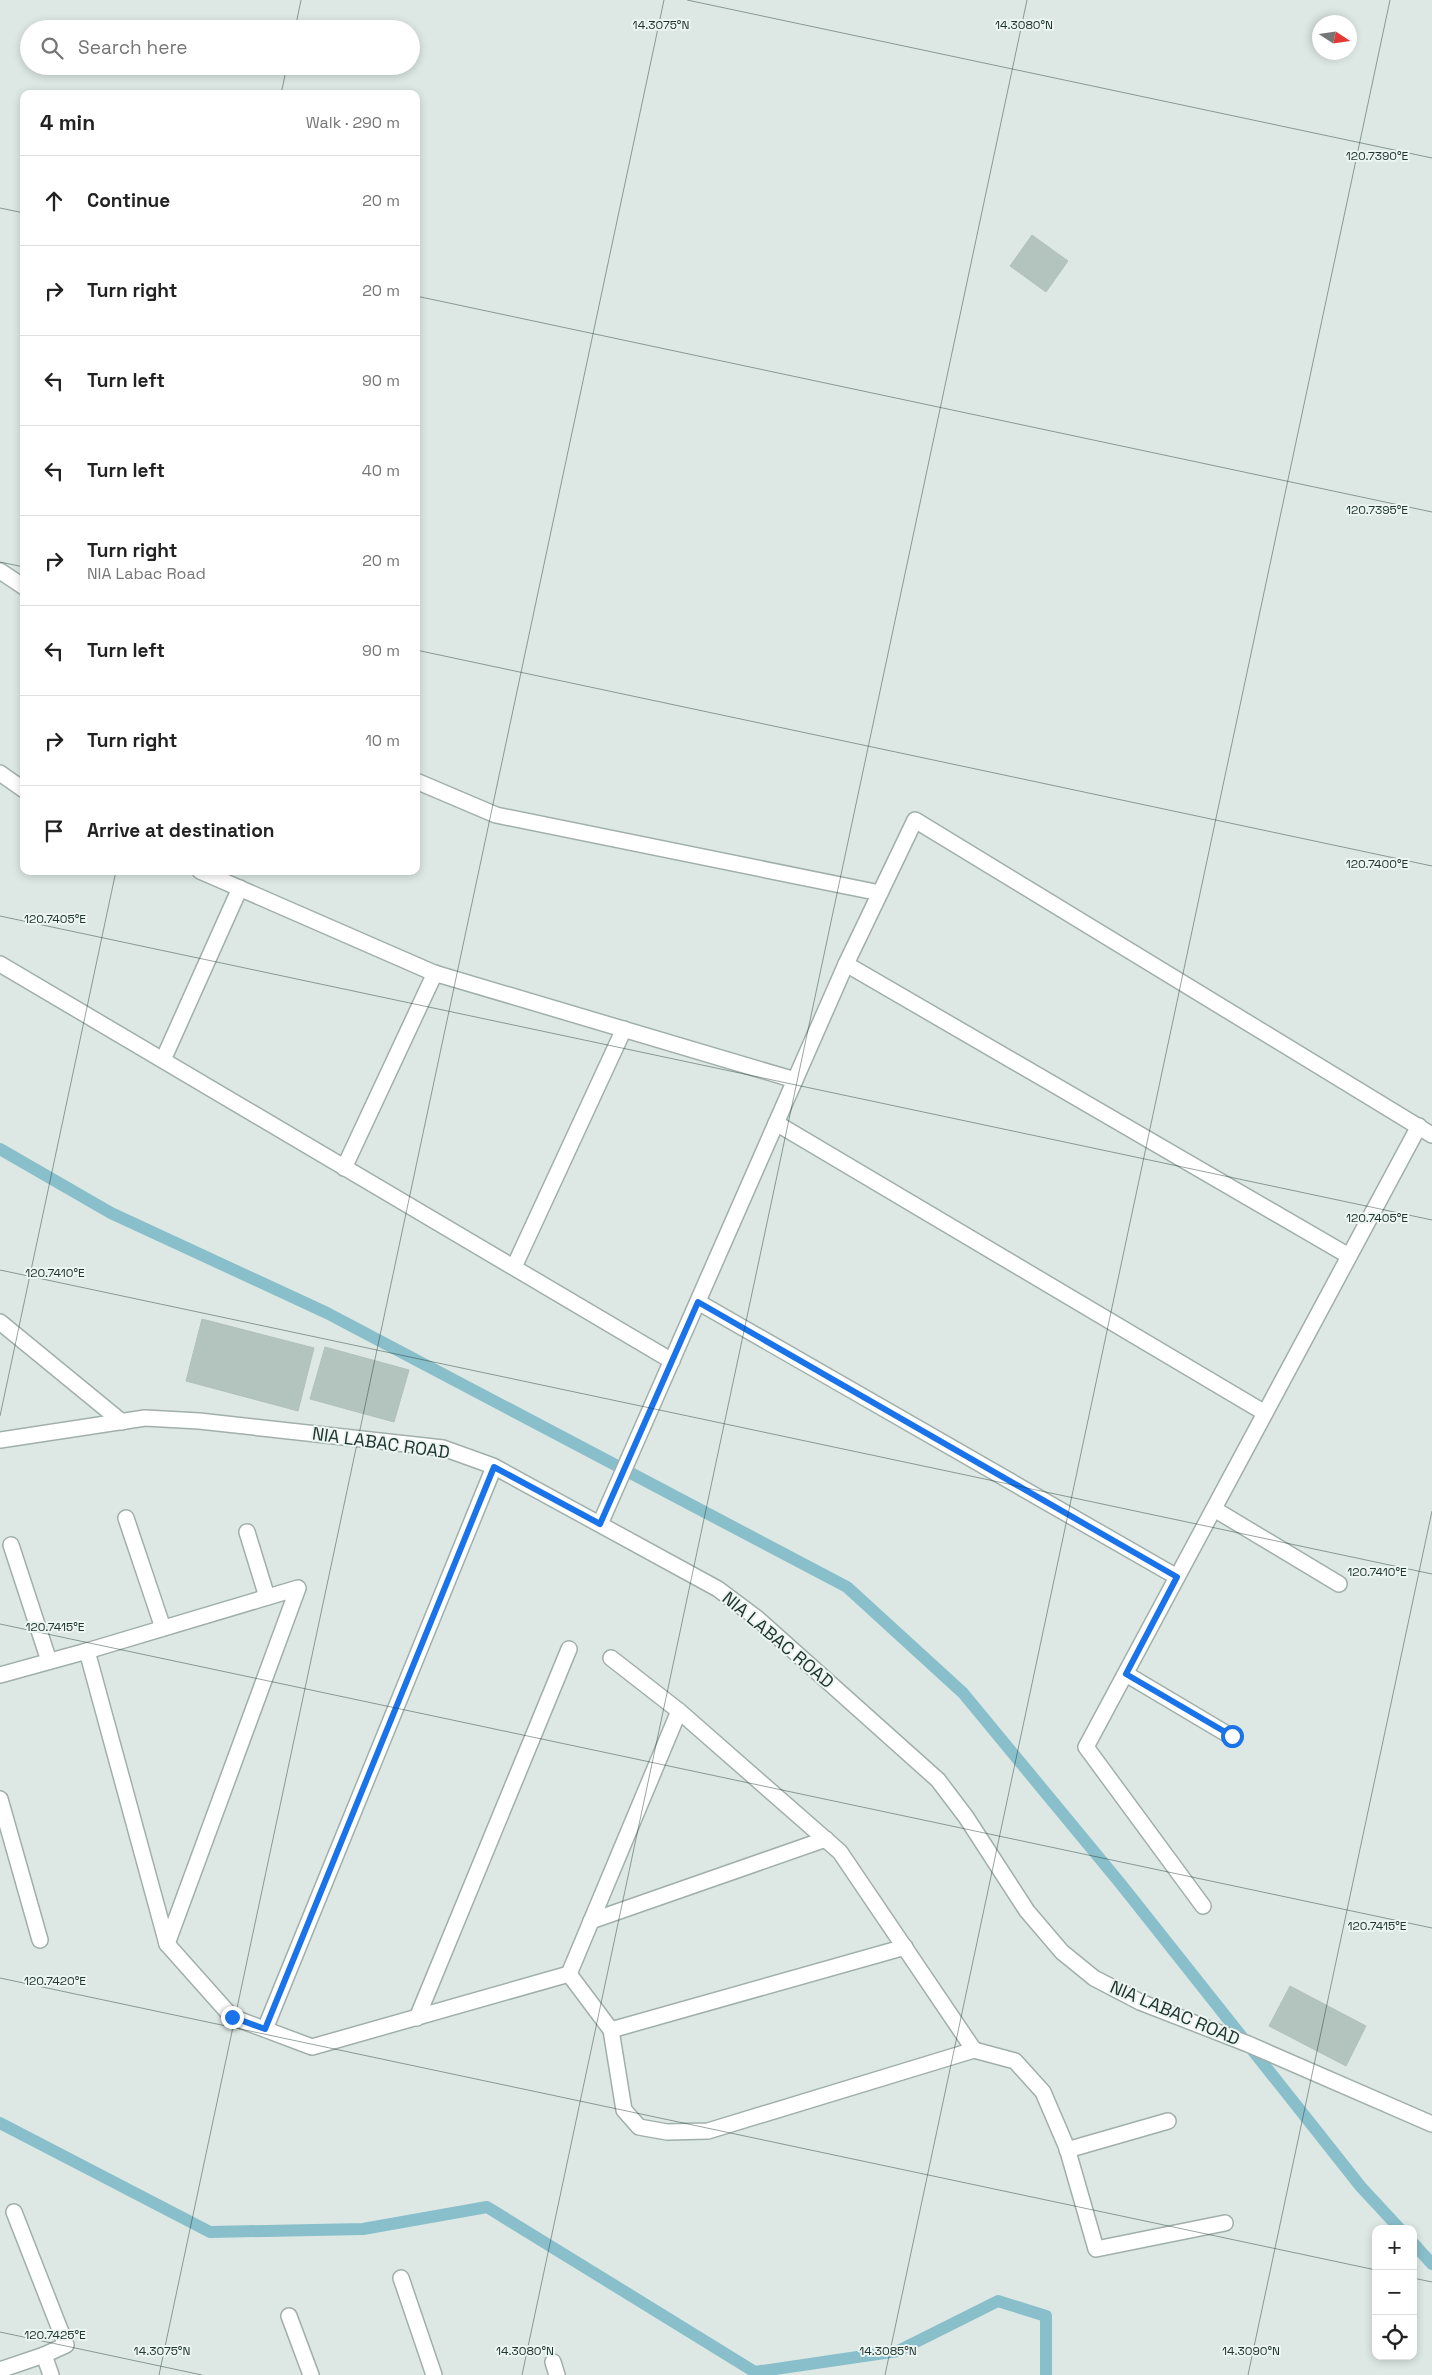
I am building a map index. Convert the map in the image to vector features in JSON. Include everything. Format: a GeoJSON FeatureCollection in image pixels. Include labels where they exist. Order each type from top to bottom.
{"type":"FeatureCollection","features":[{"type":"Feature","properties":{"kind":"street"},"geometry":{"type":"LineString","coordinates":[[0,571],[20,584]]}},
{"type":"Feature","properties":{"kind":"street"},"geometry":{"type":"LineString","coordinates":[[0,773],[20,787]]}},
{"type":"Feature","properties":{"kind":"street"},"geometry":{"type":"LineString","coordinates":[[420,783],[496,815],[880,894]]}},
{"type":"Feature","properties":{"kind":"street"},"geometry":{"type":"LineString","coordinates":[[600,1524],[846,964],[915,820],[1432,1135]]}},
{"type":"Feature","properties":{"kind":"street"},"geometry":{"type":"LineString","coordinates":[[209,875],[435,973],[795,1080]]}},
{"type":"Feature","properties":{"kind":"street"},"geometry":{"type":"LineString","coordinates":[[163,1060],[240,888]]}},
{"type":"Feature","properties":{"kind":"street"},"geometry":{"type":"LineString","coordinates":[[0,964],[672,1361]]}},
{"type":"Feature","properties":{"kind":"street"},"geometry":{"type":"LineString","coordinates":[[846,964],[1349,1256]]}},
{"type":"Feature","properties":{"kind":"street"},"geometry":{"type":"LineString","coordinates":[[344,1168],[435,973]]}},
{"type":"Feature","properties":{"kind":"street"},"geometry":{"type":"LineString","coordinates":[[514,1267],[624,1029]]}},
{"type":"Feature","properties":{"kind":"street"},"geometry":{"type":"LineString","coordinates":[[776,1123],[1266,1413]]}},
{"type":"Feature","properties":{"kind":"street"},"geometry":{"type":"LineString","coordinates":[[1203,1906],[1086,1747],[1419,1126]]}},
{"type":"Feature","properties":{"kind":"street"},"geometry":{"type":"LineString","coordinates":[[698,1302],[1177,1577]]}},
{"type":"Feature","properties":{"kind":"street"},"geometry":{"type":"LineString","coordinates":[[0,1322],[122,1422]]}},
{"type":"Feature","properties":{"kind":"street","name":"NIA LABAC ROAD"},"geometry":{"type":"LineString","coordinates":[[0,1440],[145,1418],[199,1421],[443,1448],[494,1467],[718,1589],[758,1619],[938,1780],[966,1817],[1027,1911],[1062,1952],[1094,1978],[1140,2002],[1248,2044],[1432,2124]]}},
{"type":"Feature","properties":{"kind":"street"},"geometry":{"type":"LineString","coordinates":[[265,2029],[494,1467]]}},
{"type":"Feature","properties":{"kind":"street"},"geometry":{"type":"LineString","coordinates":[[1214,1509],[1339,1584]]}},
{"type":"Feature","properties":{"kind":"street"},"geometry":{"type":"LineString","coordinates":[[126,1518],[162,1628]]}},
{"type":"Feature","properties":{"kind":"street"},"geometry":{"type":"LineString","coordinates":[[247,1532],[267,1597]]}},
{"type":"Feature","properties":{"kind":"street"},"geometry":{"type":"LineString","coordinates":[[11,1545],[49,1661]]}},
{"type":"Feature","properties":{"kind":"street"},"geometry":{"type":"LineString","coordinates":[[0,1675],[298,1588],[167,1944]]}},
{"type":"Feature","properties":{"kind":"street"},"geometry":{"type":"LineString","coordinates":[[417,2018],[569,1649]]}},
{"type":"Feature","properties":{"kind":"street"},"geometry":{"type":"LineString","coordinates":[[87,1651],[167,1944],[232,2017],[312,2047],[569,1974]]}},
{"type":"Feature","properties":{"kind":"street"},"geometry":{"type":"LineString","coordinates":[[611,1658],[679,1711],[840,1852],[974,2050]]}},
{"type":"Feature","properties":{"kind":"street"},"geometry":{"type":"LineString","coordinates":[[1126,1674],[1232,1736]]}},
{"type":"Feature","properties":{"kind":"street"},"geometry":{"type":"LineString","coordinates":[[569,1974],[679,1711]]}},
{"type":"Feature","properties":{"kind":"street"},"geometry":{"type":"LineString","coordinates":[[0,1799],[40,1940]]}},
{"type":"Feature","properties":{"kind":"street"},"geometry":{"type":"LineString","coordinates":[[591,1921],[826,1839]]}},
{"type":"Feature","properties":{"kind":"street"},"geometry":{"type":"LineString","coordinates":[[612,2030],[905,1947]]}},
{"type":"Feature","properties":{"kind":"street"},"geometry":{"type":"LineString","coordinates":[[569,1974],[612,2030],[624,2110],[639,2127],[667,2132],[708,2131],[974,2050],[1015,2061],[1043,2092],[1068,2150],[1096,2249],[1225,2224]]}},
{"type":"Feature","properties":{"kind":"street"},"geometry":{"type":"LineString","coordinates":[[1068,2150],[1168,2122]]}},
{"type":"Feature","properties":{"kind":"street"},"geometry":{"type":"LineString","coordinates":[[0,2370],[44,2355],[66,2345],[14,2212]]}},
{"type":"Feature","properties":{"kind":"street"},"geometry":{"type":"LineString","coordinates":[[401,2278],[434,2375]]}},
{"type":"Feature","properties":{"kind":"street"},"geometry":{"type":"LineString","coordinates":[[289,2316],[311,2375]]}},
{"type":"Feature","properties":{"kind":"street"},"geometry":{"type":"LineString","coordinates":[[44,2355],[51,2375]]}},
{"type":"Feature","properties":{"kind":"building"},"geometry":{"type":"Polygon","coordinates":[[[1032,235],[1068,261],[1046,292],[1010,266],[1032,235]]]}},
{"type":"Feature","properties":{"kind":"building"},"geometry":{"type":"Polygon","coordinates":[[[202,1319],[314,1348],[298,1411],[186,1381],[202,1319]]]}},
{"type":"Feature","properties":{"kind":"building"},"geometry":{"type":"Polygon","coordinates":[[[325,1347],[409,1370],[394,1422],[310,1399],[325,1347]]]}},
{"type":"Feature","properties":{"kind":"building"},"geometry":{"type":"Polygon","coordinates":[[[1290,1986],[1366,2026],[1346,2066],[1269,2026],[1290,1986]]]}},
{"type":"Feature","properties":{"kind":"waterway"},"geometry":{"type":"LineString","coordinates":[[0,1149],[111,1213],[327,1313],[847,1587],[963,1693],[1120,1883],[1361,2187],[1396,2225]]}},
{"type":"Feature","properties":{"kind":"waterway"},"geometry":{"type":"LineString","coordinates":[[0,2123],[210,2232],[363,2229],[487,2207],[755,2372],[898,2351],[998,2301],[1046,2316],[1046,2375]]}},
{"type":"Feature","properties":{"kind":"waterway"},"geometry":{"type":"LineString","coordinates":[[1417,2247],[1432,2264]]}},
{"type":"Feature","properties":{"kind":"route"},"geometry":{"type":"LineString","coordinates":[[232,2017],[265,2029],[494,1467],[600,1524],[698,1302],[1177,1577],[1126,1674],[1232,1736]]}}]}
